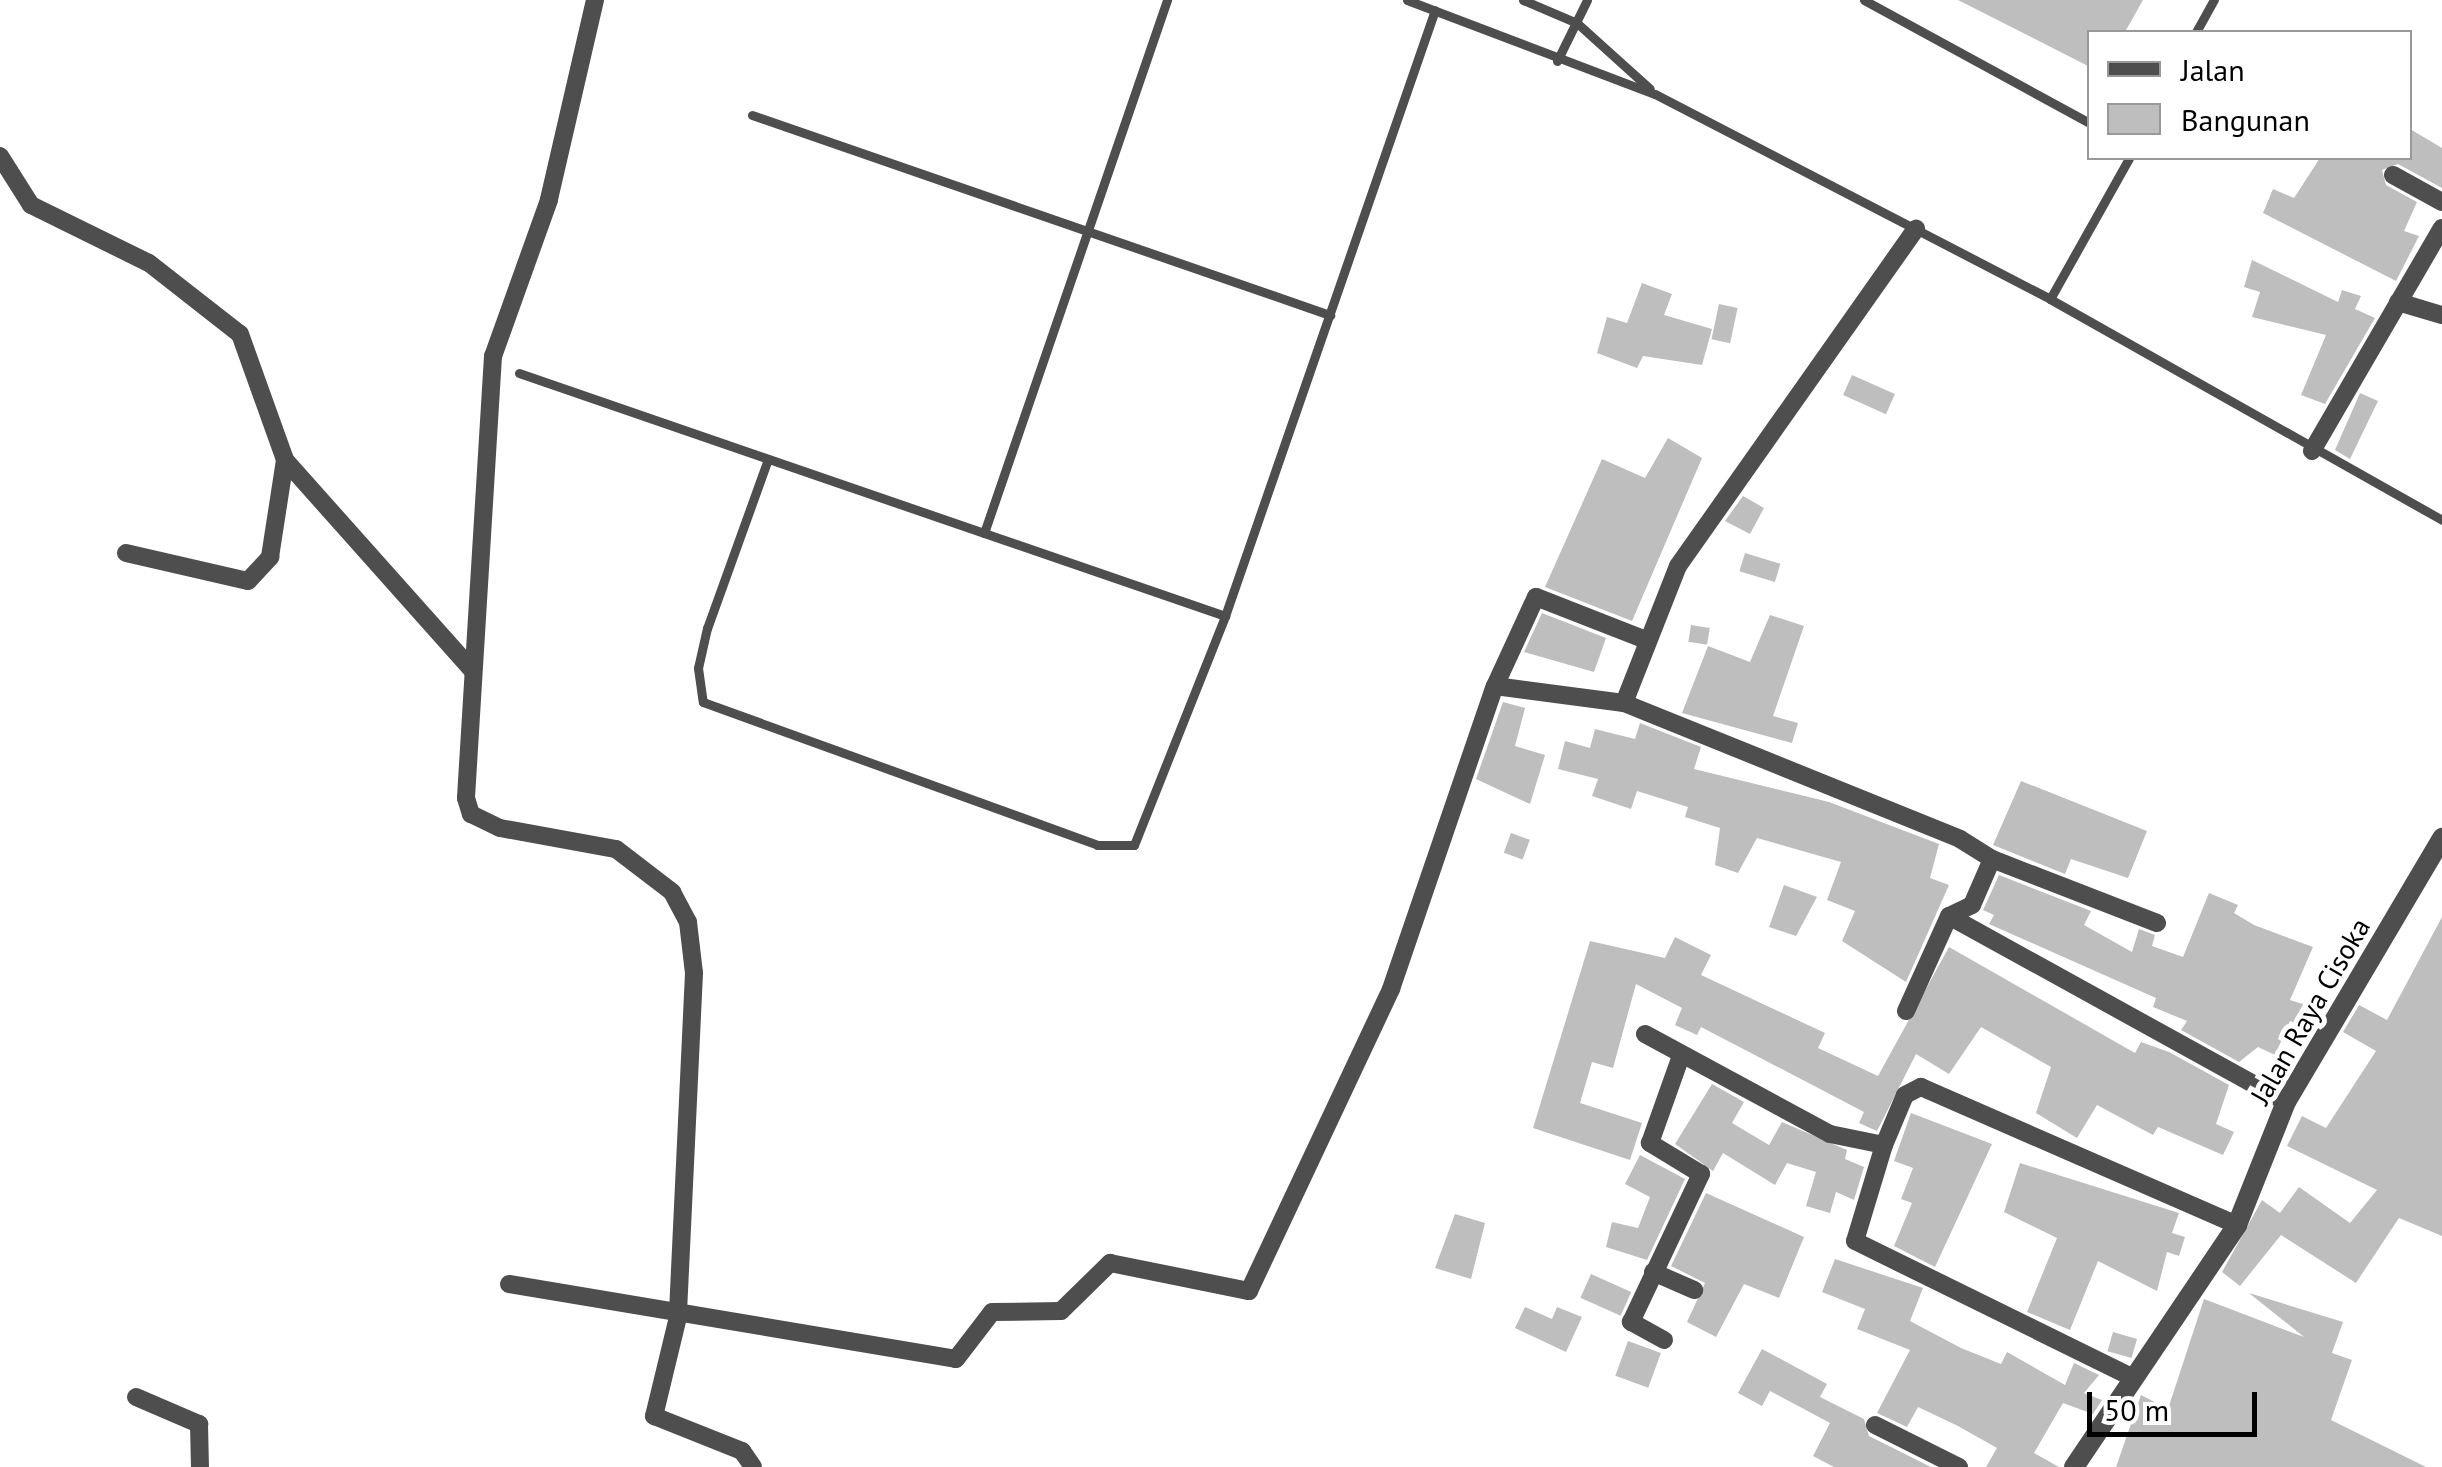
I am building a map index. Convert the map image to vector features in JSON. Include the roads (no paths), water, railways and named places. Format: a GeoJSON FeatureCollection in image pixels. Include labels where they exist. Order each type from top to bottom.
{"type":"FeatureCollection","features":[{"type":"Feature","properties":{"kind":"street"},"geometry":{"type":"LineString","coordinates":[[594,0],[548,200],[493,356],[471,669],[471,814],[616,849],[672,892],[688,922],[694,973],[678,1317],[654,1416],[742,1451],[754,1467]]}},
{"type":"Feature","properties":{"kind":"street"},"geometry":{"type":"LineString","coordinates":[[0,156],[31,205],[149,263],[240,334],[285,460],[471,669]]}},
{"type":"Feature","properties":{"kind":"street"},"geometry":{"type":"LineString","coordinates":[[2393,175],[2442,202]]}},
{"type":"Feature","properties":{"kind":"street"},"geometry":{"type":"LineString","coordinates":[[2312,452],[2442,228]]}},
{"type":"Feature","properties":{"kind":"street"},"geometry":{"type":"LineString","coordinates":[[1624,703],[1642,639],[1740,468],[1916,229]]}},
{"type":"Feature","properties":{"kind":"street"},"geometry":{"type":"LineString","coordinates":[[2398,302],[2442,315]]}},
{"type":"Feature","properties":{"kind":"street"},"geometry":{"type":"LineString","coordinates":[[126,553],[248,582],[270,556],[285,460]]}},
{"type":"Feature","properties":{"kind":"street"},"geometry":{"type":"LineString","coordinates":[[509,1284],[678,1317],[956,1359],[992,1312],[1061,1311],[1110,1263],[1249,1291],[1391,990],[1495,686],[1536,598],[1642,639]]}},
{"type":"Feature","properties":{"kind":"street"},"geometry":{"type":"LineString","coordinates":[[1495,686],[1624,703],[1992,860],[2157,923]]}},
{"type":"Feature","properties":{"kind":"street","name":"Jalan Raya Cisoka"},"geometry":{"type":"LineString","coordinates":[[2074,1467],[2129,1376],[2237,1226],[2286,1102],[2442,838]]}},
{"type":"Feature","properties":{"kind":"street"},"geometry":{"type":"LineString","coordinates":[[1906,1011],[1950,916],[1972,905],[1992,860]]}},
{"type":"Feature","properties":{"kind":"street"},"geometry":{"type":"LineString","coordinates":[[1950,916],[2286,1102]]}},
{"type":"Feature","properties":{"kind":"street"},"geometry":{"type":"LineString","coordinates":[[1645,1034],[1830,1134],[1884,1145]]}},
{"type":"Feature","properties":{"kind":"street"},"geometry":{"type":"LineString","coordinates":[[1664,1340],[1631,1322],[1702,1174],[1650,1143],[1681,1056]]}},
{"type":"Feature","properties":{"kind":"street"},"geometry":{"type":"LineString","coordinates":[[2129,1376],[1856,1241],[1884,1145],[1905,1095],[1921,1087],[2237,1226]]}},
{"type":"Feature","properties":{"kind":"street"},"geometry":{"type":"LineString","coordinates":[[1653,1272],[1694,1290]]}},
{"type":"Feature","properties":{"kind":"street"},"geometry":{"type":"LineString","coordinates":[[136,1397],[198,1424],[200,1467]]}},
{"type":"Feature","properties":{"kind":"street"},"geometry":{"type":"LineString","coordinates":[[1875,1424],[1959,1467]]}},
{"type":"Feature","properties":{"kind":"lane"},"geometry":{"type":"LineString","coordinates":[[984,533],[1167,0]]}},
{"type":"Feature","properties":{"kind":"lane"},"geometry":{"type":"LineString","coordinates":[[1408,0],[1557,61],[1655,94],[2050,299],[2312,452],[2442,520]]}},
{"type":"Feature","properties":{"kind":"lane"},"geometry":{"type":"LineString","coordinates":[[1523,0],[1577,23],[1655,94]]}},
{"type":"Feature","properties":{"kind":"lane"},"geometry":{"type":"LineString","coordinates":[[1557,61],[1587,0]]}},
{"type":"Feature","properties":{"kind":"lane"},"geometry":{"type":"LineString","coordinates":[[1864,0],[2087,120]]}},
{"type":"Feature","properties":{"kind":"lane"},"geometry":{"type":"LineString","coordinates":[[2197,30],[2214,0]]}},
{"type":"Feature","properties":{"kind":"lane"},"geometry":{"type":"LineString","coordinates":[[768,459],[707,628],[698,668],[703,702],[1098,846],[1134,845],[1148,825],[1225,616],[1435,10]]}},
{"type":"Feature","properties":{"kind":"lane"},"geometry":{"type":"LineString","coordinates":[[752,115],[1330,315]]}},
{"type":"Feature","properties":{"kind":"lane"},"geometry":{"type":"LineString","coordinates":[[2050,299],[2128,160]]}},
{"type":"Feature","properties":{"kind":"lane"},"geometry":{"type":"LineString","coordinates":[[519,373],[1225,616]]}}]}
